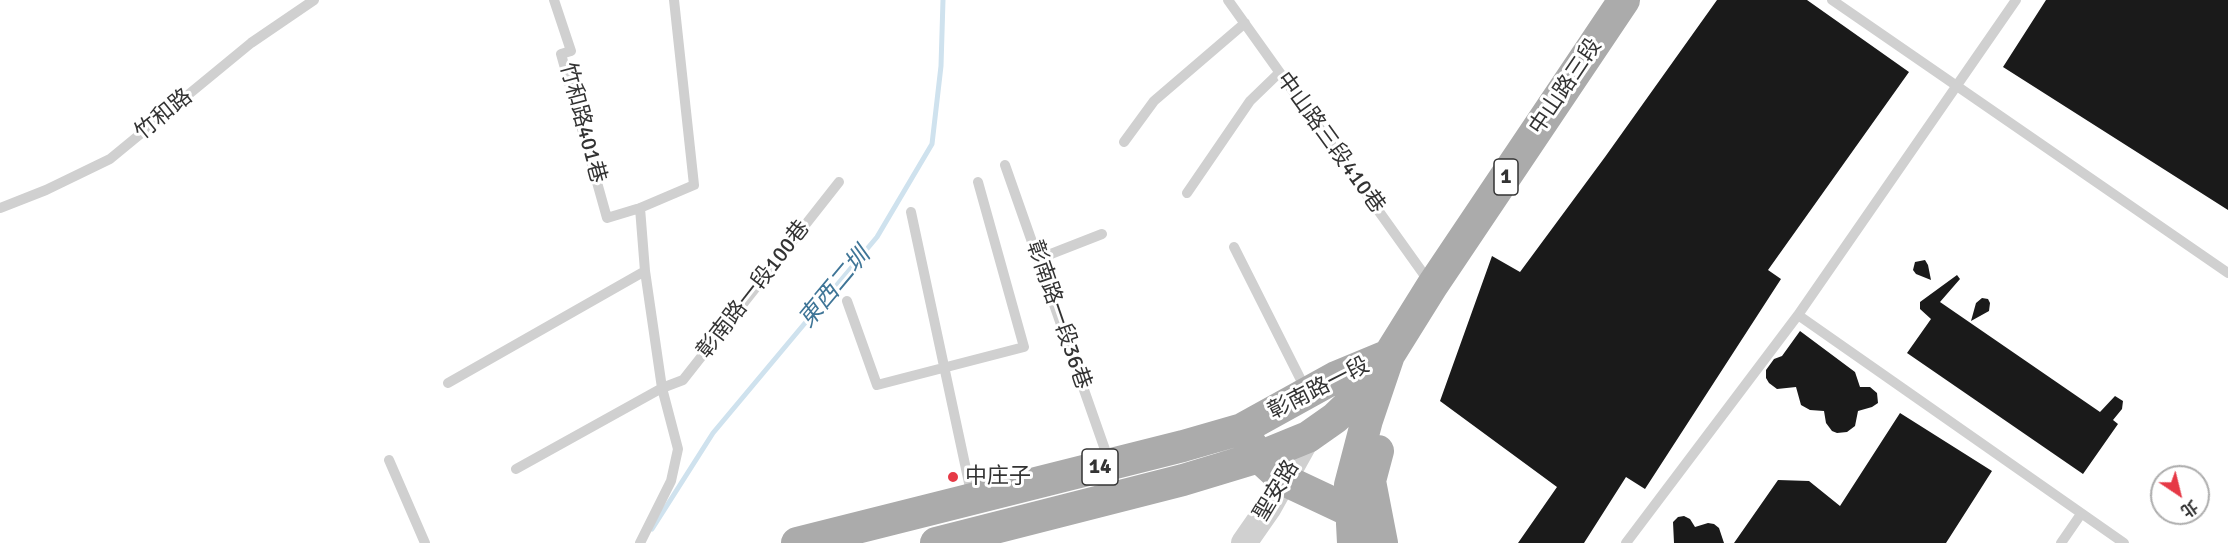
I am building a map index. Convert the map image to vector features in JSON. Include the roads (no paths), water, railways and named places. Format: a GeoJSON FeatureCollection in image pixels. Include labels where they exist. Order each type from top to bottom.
{"type":"FeatureCollection","features":[{"type":"Feature","properties":{"kind":"main road","name":"中山路三段"},"geometry":{"type":"LineString","coordinates":[[1353,543],[1361,496],[1367,420],[1389,355],[1432,286],[1624,0]]}},
{"type":"Feature","properties":{"kind":"main road","name":"彰南路一段"},"geometry":{"type":"LineString","coordinates":[[797,543],[1242,429],[1336,377],[1389,355]]}},
{"type":"Feature","properties":{"kind":"main road","name":"彰南路一段"},"geometry":{"type":"LineString","coordinates":[[936,543],[1006,529],[1183,480],[1286,456],[1335,418],[1356,398],[1389,355]]}},
{"type":"Feature","properties":{"kind":"main road"},"geometry":{"type":"LineString","coordinates":[[1242,429],[1286,456],[1361,496]]}},
{"type":"Feature","properties":{"kind":"main road","name":"中山路三段"},"geometry":{"type":"LineString","coordinates":[[1361,496],[1382,543]]}},
{"type":"Feature","properties":{"kind":"street","name":"聖安路"},"geometry":{"type":"LineString","coordinates":[[1244,543],[1269,507],[1286,456]]}},
{"type":"Feature","properties":{"kind":"lane","name":"竹和路"},"geometry":{"type":"LineString","coordinates":[[0,208],[46,190],[110,159],[251,43],[314,0]]}},
{"type":"Feature","properties":{"kind":"lane","name":"竹和路401巷"},"geometry":{"type":"LineString","coordinates":[[554,0],[571,51],[561,54],[607,218],[640,208]]}},
{"type":"Feature","properties":{"kind":"lane"},"geometry":{"type":"LineString","coordinates":[[640,543],[671,481],[678,449],[662,388],[645,271],[640,208],[694,185],[674,0]]}},
{"type":"Feature","properties":{"kind":"lane","name":"中山路三段410巷"},"geometry":{"type":"LineString","coordinates":[[1228,0],[1432,286]]}},
{"type":"Feature","properties":{"kind":"lane"},"geometry":{"type":"LineString","coordinates":[[1832,0],[2228,273]]}},
{"type":"Feature","properties":{"kind":"lane"},"geometry":{"type":"LineString","coordinates":[[1626,543],[1798,315],[2016,0]]}},
{"type":"Feature","properties":{"kind":"lane"},"geometry":{"type":"LineString","coordinates":[[1124,142],[1154,101],[1245,23]]}},
{"type":"Feature","properties":{"kind":"lane"},"geometry":{"type":"LineString","coordinates":[[1187,193],[1250,101],[1279,74]]}},
{"type":"Feature","properties":{"kind":"lane","name":"彰南路一段36巷"},"geometry":{"type":"LineString","coordinates":[[1005,165],[1110,464]]}},
{"type":"Feature","properties":{"kind":"lane","name":"彰南路一段100巷"},"geometry":{"type":"LineString","coordinates":[[516,469],[662,388],[683,380],[839,182]]}},
{"type":"Feature","properties":{"kind":"lane"},"geometry":{"type":"LineString","coordinates":[[847,301],[877,385],[1024,347],[978,182]]}},
{"type":"Feature","properties":{"kind":"lane"},"geometry":{"type":"LineString","coordinates":[[911,212],[972,499]]}},
{"type":"Feature","properties":{"kind":"lane"},"geometry":{"type":"LineString","coordinates":[[1038,259],[1102,234]]}},
{"type":"Feature","properties":{"kind":"lane"},"geometry":{"type":"LineString","coordinates":[[1233,246],[1308,393]]}},
{"type":"Feature","properties":{"kind":"lane"},"geometry":{"type":"LineString","coordinates":[[448,383],[645,271]]}},
{"type":"Feature","properties":{"kind":"lane"},"geometry":{"type":"LineString","coordinates":[[1798,315],[2124,543]]}},
{"type":"Feature","properties":{"kind":"lane"},"geometry":{"type":"LineString","coordinates":[[389,459],[425,543]]}},
{"type":"Feature","properties":{"kind":"lane"},"geometry":{"type":"LineString","coordinates":[[2061,543],[2081,514]]}},
{"type":"Feature","properties":{"kind":"waterway","name":"東西二圳"},"geometry":{"type":"LineString","coordinates":[[652,529],[713,433],[877,237],[932,144],[941,66],[943,0]]}},
{"type":"Feature","properties":{"kind":"place","name":"中庄子"},"geometry":{"type":"Point","coordinates":[953,477]}}]}
